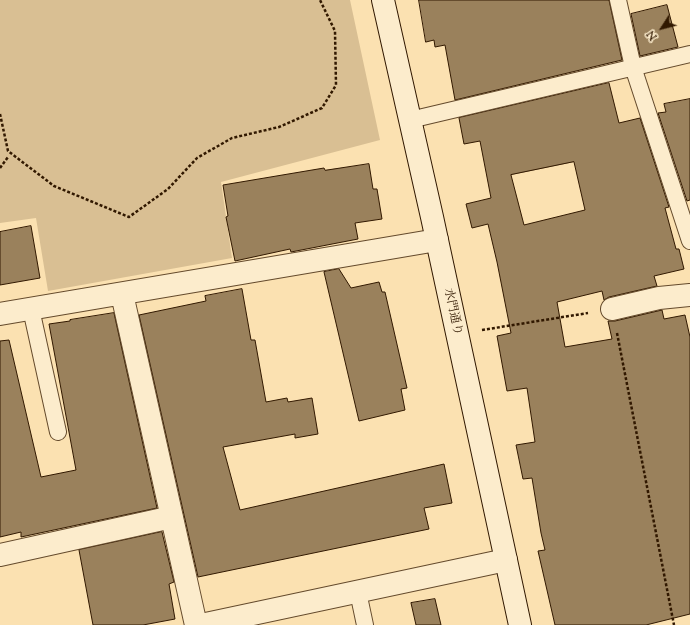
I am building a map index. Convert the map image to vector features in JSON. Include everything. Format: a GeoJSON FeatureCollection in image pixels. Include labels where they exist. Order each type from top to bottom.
{"type":"FeatureCollection","features":[{"type":"Feature","properties":{"kind":"street","name":"水門通り"},"geometry":{"type":"LineString","coordinates":[[383,0],[520,625]]}},
{"type":"Feature","properties":{"kind":"street"},"geometry":{"type":"LineString","coordinates":[[0,314],[436,240]]}},
{"type":"Feature","properties":{"kind":"street"},"geometry":{"type":"LineString","coordinates":[[122,294],[196,625]]}},
{"type":"Feature","properties":{"kind":"street"},"geometry":{"type":"LineString","coordinates":[[612,309],[659,298],[690,295]]}},
{"type":"Feature","properties":{"kind":"street"},"geometry":{"type":"LineString","coordinates":[[0,555],[172,517]]}},
{"type":"Feature","properties":{"kind":"street"},"geometry":{"type":"LineString","coordinates":[[201,625],[506,560]]}},
{"type":"Feature","properties":{"kind":"lane"},"geometry":{"type":"LineString","coordinates":[[618,0],[633,67],[690,241]]}},
{"type":"Feature","properties":{"kind":"lane"},"geometry":{"type":"LineString","coordinates":[[410,120],[690,54]]}},
{"type":"Feature","properties":{"kind":"lane"},"geometry":{"type":"LineString","coordinates":[[31,309],[58,432]]}},
{"type":"Feature","properties":{"kind":"lane"},"geometry":{"type":"LineString","coordinates":[[358,592],[365,625]]}},
{"type":"Feature","properties":{"kind":"path"},"geometry":{"type":"LineString","coordinates":[[0,114],[8,151],[54,186],[130,217],[168,189],[197,158],[232,138],[280,127],[322,108],[336,85],[336,32],[320,0]]}},
{"type":"Feature","properties":{"kind":"path"},"geometry":{"type":"LineString","coordinates":[[0,168],[8,157]]}},
{"type":"Feature","properties":{"kind":"path"},"geometry":{"type":"LineString","coordinates":[[457,334],[612,309],[674,625]]}},
{"type":"Feature","properties":{"kind":"shaded area"},"geometry":{"type":"Polygon","coordinates":[[[0,0],[350,0],[380,140],[221,182],[232,258],[48,291],[36,218],[0,223],[0,0]]]}},
{"type":"Feature","properties":{"kind":"building"},"geometry":{"type":"Polygon","coordinates":[[[419,0],[609,0],[622,60],[455,100],[445,45],[435,47],[434,40],[426,42],[419,0]]]}},
{"type":"Feature","properties":{"kind":"building"},"geometry":{"type":"Polygon","coordinates":[[[667,5],[678,47],[640,56],[631,14],[667,5]]]}},
{"type":"Feature","properties":{"kind":"building"},"geometry":{"type":"Polygon","coordinates":[[[609,83],[619,123],[640,118],[669,207],[665,208],[676,249],[679,249],[684,269],[654,276],[657,286],[609,297],[604,300],[602,291],[557,302],[565,347],[612,339],[608,321],[615,321],[662,310],[664,319],[685,315],[690,337],[690,614],[646,625],[555,625],[538,551],[545,550],[532,478],[523,479],[516,445],[535,442],[527,388],[507,391],[497,336],[511,333],[497,262],[488,224],[472,228],[466,204],[491,198],[480,141],[464,144],[459,118],[609,83]],[[574,162],[511,175],[524,225],[585,210],[574,162]]]}},
{"type":"Feature","properties":{"kind":"building"},"geometry":{"type":"Polygon","coordinates":[[[690,99],[690,200],[687,201],[658,113],[666,112],[664,104],[690,99]]]}},
{"type":"Feature","properties":{"kind":"building"},"geometry":{"type":"Polygon","coordinates":[[[369,164],[373,189],[377,189],[382,219],[355,223],[358,239],[291,252],[290,249],[235,261],[226,217],[228,216],[223,185],[324,168],[325,170],[369,164]]]}},
{"type":"Feature","properties":{"kind":"building"},"geometry":{"type":"Polygon","coordinates":[[[31,226],[40,278],[0,285],[0,232],[31,226]]]}},
{"type":"Feature","properties":{"kind":"building"},"geometry":{"type":"Polygon","coordinates":[[[339,269],[351,288],[379,282],[382,292],[385,292],[407,388],[401,389],[405,410],[359,421],[324,272],[339,269]]]}},
{"type":"Feature","properties":{"kind":"building"},"geometry":{"type":"Polygon","coordinates":[[[242,289],[251,340],[255,340],[266,402],[287,398],[288,402],[312,398],[318,434],[295,438],[295,434],[223,447],[240,510],[444,464],[452,503],[424,508],[429,529],[198,577],[139,315],[206,301],[205,296],[242,289]]]}},
{"type":"Feature","properties":{"kind":"building"},"geometry":{"type":"Polygon","coordinates":[[[114,313],[157,508],[21,537],[21,532],[0,537],[0,341],[9,340],[41,477],[76,470],[49,324],[114,313]]]}},
{"type":"Feature","properties":{"kind":"building"},"geometry":{"type":"Polygon","coordinates":[[[162,532],[174,582],[169,584],[175,619],[143,625],[93,625],[79,550],[162,532]]]}},
{"type":"Feature","properties":{"kind":"building"},"geometry":{"type":"Polygon","coordinates":[[[435,599],[441,625],[416,625],[411,603],[435,599]]]}}]}
